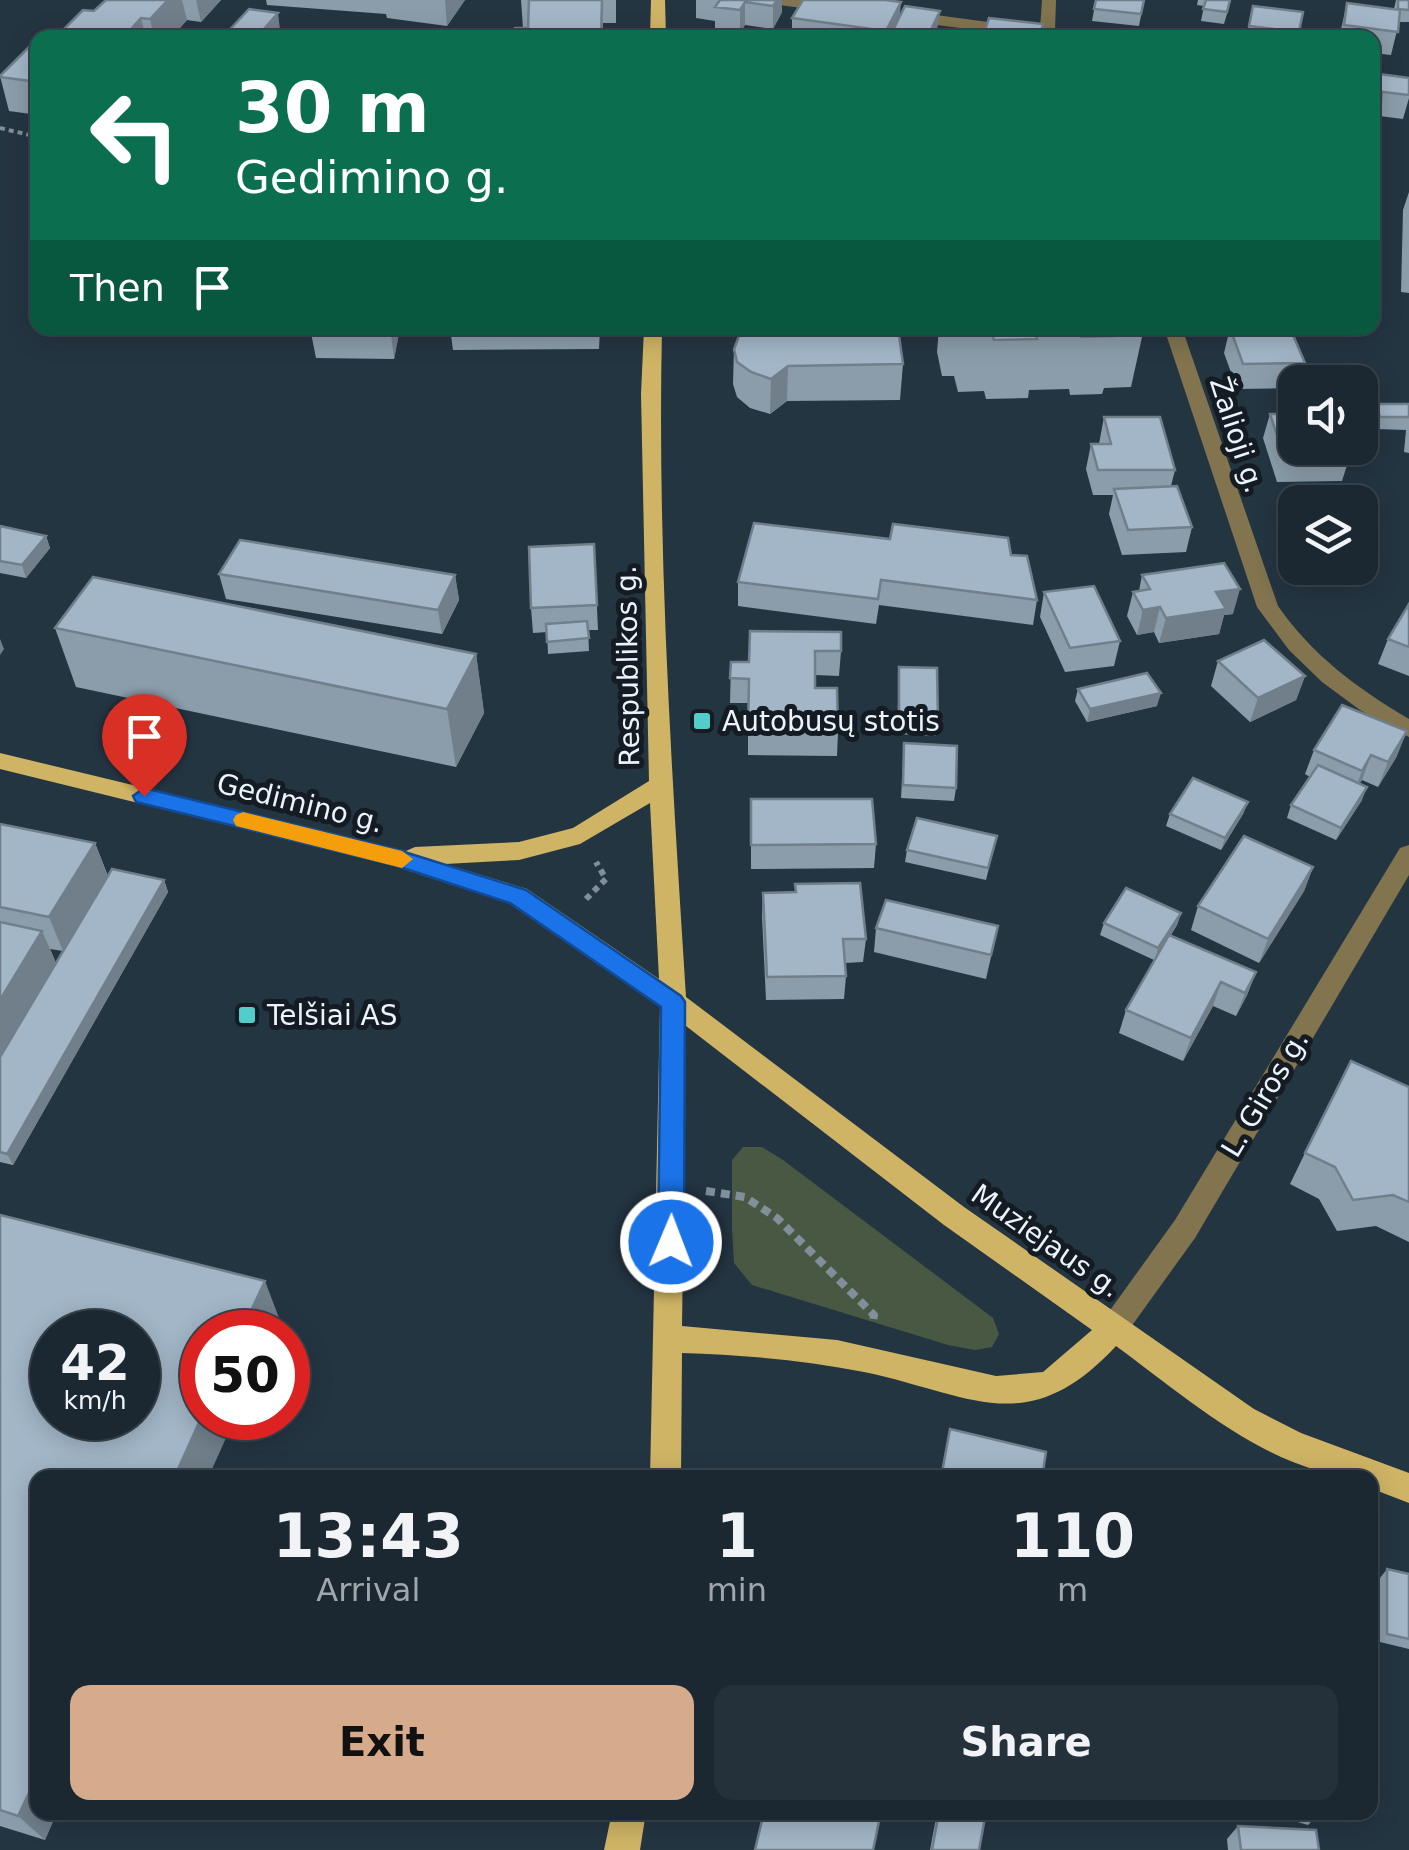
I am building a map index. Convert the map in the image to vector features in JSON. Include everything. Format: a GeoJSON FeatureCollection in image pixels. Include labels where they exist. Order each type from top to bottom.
{"type":"FeatureCollection","features":[{"type":"Feature","properties":{"kind":"main road"},"geometry":{"type":"LineString","coordinates":[[658,0],[658,30]]}},
{"type":"Feature","properties":{"kind":"main road","name":"Respublikos g."},"geometry":{"type":"LineString","coordinates":[[653,335],[650,394],[661,785],[673,1002],[665,1470]]}},
{"type":"Feature","properties":{"kind":"main road","name":"Gedimino g."},"geometry":{"type":"LineString","coordinates":[[0,761],[395,857],[518,896],[673,1002]]}},
{"type":"Feature","properties":{"kind":"main road"},"geometry":{"type":"LineString","coordinates":[[395,857],[519,851],[580,835],[661,785]]}},
{"type":"Feature","properties":{"kind":"main road","name":"Muziejaus g."},"geometry":{"type":"LineString","coordinates":[[673,1002],[852,1141],[1242,1420],[1361,1470]]}},
{"type":"Feature","properties":{"kind":"main road"},"geometry":{"type":"LineString","coordinates":[[670,1339],[758,1342],[865,1358],[984,1389],[1015,1390],[1046,1385],[1073,1368],[1114,1329]]}},
{"type":"Feature","properties":{"kind":"main road","name":"Muziejaus g."},"geometry":{"type":"LineString","coordinates":[[1378,1476],[1409,1488]]}},
{"type":"Feature","properties":{"kind":"main road"},"geometry":{"type":"LineString","coordinates":[[622,1850],[628,1820]]}},
{"type":"Feature","properties":{"kind":"street"},"geometry":{"type":"LineString","coordinates":[[772,0],[857,10]]}},
{"type":"Feature","properties":{"kind":"street"},"geometry":{"type":"LineString","coordinates":[[1047,30],[1049,0]]}},
{"type":"Feature","properties":{"kind":"street"},"geometry":{"type":"LineString","coordinates":[[896,15],[1022,30]]}},
{"type":"Feature","properties":{"kind":"street","name":"Žalioji g."},"geometry":{"type":"LineString","coordinates":[[1175,335],[1224,486],[1276,620],[1309,659],[1344,690],[1409,729]]}},
{"type":"Feature","properties":{"kind":"street","name":"L. Giros g."},"geometry":{"type":"LineString","coordinates":[[1114,1329],[1185,1229],[1409,854]]}},
{"type":"Feature","properties":{"kind":"path"},"geometry":{"type":"LineString","coordinates":[[0,128],[30,135]]}},
{"type":"Feature","properties":{"kind":"path"},"geometry":{"type":"LineString","coordinates":[[560,924],[606,879],[580,835]]}},
{"type":"Feature","properties":{"kind":"path"},"geometry":{"type":"LineString","coordinates":[[672,1187],[744,1196],[817,1254],[874,1315],[865,1358]]}},
{"type":"Feature","properties":{"kind":"green space"},"geometry":{"type":"Polygon","coordinates":[[[743,1147],[762,1147],[783,1160],[993,1318],[999,1334],[992,1347],[975,1350],[948,1345],[752,1285],[734,1263],[732,1160],[743,1147]]]}},
{"type":"Feature","properties":{"kind":"building"},"geometry":{"type":"Polygon","coordinates":[[[106,0],[168,0],[150,19],[141,18],[130,30],[63,30],[83,10],[94,11],[106,0]]]}},
{"type":"Feature","properties":{"kind":"building"},"geometry":{"type":"Polygon","coordinates":[[[529,0],[602,0],[601,30],[515,30],[528,28],[529,0]]]}},
{"type":"Feature","properties":{"kind":"building"},"geometry":{"type":"Polygon","coordinates":[[[720,0],[777,0],[773,6],[745,2],[740,10],[715,7],[720,0]]]}},
{"type":"Feature","properties":{"kind":"building"},"geometry":{"type":"Polygon","coordinates":[[[803,0],[901,2],[887,30],[792,18],[803,0]]]}},
{"type":"Feature","properties":{"kind":"building"},"geometry":{"type":"Polygon","coordinates":[[[1096,0],[1144,0],[1141,14],[1094,9],[1096,0]]]}},
{"type":"Feature","properties":{"kind":"building"},"geometry":{"type":"Polygon","coordinates":[[[1206,0],[1230,0],[1227,12],[1203,9],[1206,0]]]}},
{"type":"Feature","properties":{"kind":"building"},"geometry":{"type":"Polygon","coordinates":[[[1398,0],[1409,0],[1409,10],[1398,9],[1398,0]]]}},
{"type":"Feature","properties":{"kind":"building"},"geometry":{"type":"Polygon","coordinates":[[[1347,3],[1400,10],[1398,32],[1344,25],[1347,3]]]}},
{"type":"Feature","properties":{"kind":"building"},"geometry":{"type":"Polygon","coordinates":[[[905,6],[940,11],[931,30],[893,30],[905,6]]]}},
{"type":"Feature","properties":{"kind":"building"},"geometry":{"type":"Polygon","coordinates":[[[1253,6],[1303,12],[1299,30],[1249,26],[1253,6]]]}},
{"type":"Feature","properties":{"kind":"building"},"geometry":{"type":"Polygon","coordinates":[[[249,9],[278,13],[263,30],[229,30],[249,9]]]}},
{"type":"Feature","properties":{"kind":"building"},"geometry":{"type":"Polygon","coordinates":[[[989,18],[1043,24],[1041,30],[985,30],[989,18]]]}},
{"type":"Feature","properties":{"kind":"building"},"geometry":{"type":"Polygon","coordinates":[[[30,46],[30,81],[0,76],[30,46]]]}},
{"type":"Feature","properties":{"kind":"building"},"geometry":{"type":"Polygon","coordinates":[[[1380,74],[1409,78],[1409,95],[1382,92],[1380,114],[1380,74]]]}},
{"type":"Feature","properties":{"kind":"building"},"geometry":{"type":"Polygon","coordinates":[[[899,335],[903,364],[788,366],[771,379],[737,362],[734,349],[739,336],[899,335]]]}},
{"type":"Feature","properties":{"kind":"building"},"geometry":{"type":"Polygon","coordinates":[[[993,335],[1036,335],[1037,339],[994,340],[993,335]]]}},
{"type":"Feature","properties":{"kind":"building"},"geometry":{"type":"Polygon","coordinates":[[[1233,335],[1293,335],[1305,363],[1243,364],[1233,335]]]}},
{"type":"Feature","properties":{"kind":"building"},"geometry":{"type":"Polygon","coordinates":[[[1378,404],[1409,404],[1409,417],[1380,417],[1378,404]]]}},
{"type":"Feature","properties":{"kind":"building"},"geometry":{"type":"Polygon","coordinates":[[[1270,414],[1278,414],[1278,439],[1270,414]]]}},
{"type":"Feature","properties":{"kind":"building"},"geometry":{"type":"Polygon","coordinates":[[[1104,417],[1160,417],[1175,470],[1098,470],[1091,444],[1111,444],[1104,417]]]}},
{"type":"Feature","properties":{"kind":"building"},"geometry":{"type":"Polygon","coordinates":[[[1177,486],[1192,527],[1128,530],[1114,489],[1177,486]]]}},
{"type":"Feature","properties":{"kind":"building"},"geometry":{"type":"Polygon","coordinates":[[[754,523],[890,539],[893,524],[1008,538],[1011,555],[1027,556],[1037,600],[881,580],[878,599],[738,582],[754,523]]]}},
{"type":"Feature","properties":{"kind":"building"},"geometry":{"type":"Polygon","coordinates":[[[0,526],[46,536],[22,565],[0,561],[0,526]]]}},
{"type":"Feature","properties":{"kind":"building"},"geometry":{"type":"Polygon","coordinates":[[[240,540],[455,575],[438,610],[219,574],[240,540]]]}},
{"type":"Feature","properties":{"kind":"building"},"geometry":{"type":"Polygon","coordinates":[[[594,544],[597,605],[531,608],[529,547],[594,544]]]}},
{"type":"Feature","properties":{"kind":"building"},"geometry":{"type":"Polygon","coordinates":[[[1224,563],[1240,589],[1216,592],[1226,609],[1166,618],[1160,607],[1143,610],[1133,592],[1150,589],[1142,575],[1224,563]]]}},
{"type":"Feature","properties":{"kind":"building"},"geometry":{"type":"Polygon","coordinates":[[[93,577],[476,654],[447,709],[55,628],[93,577]]]}},
{"type":"Feature","properties":{"kind":"building"},"geometry":{"type":"Polygon","coordinates":[[[1094,586],[1120,641],[1070,648],[1044,592],[1094,586]]]}},
{"type":"Feature","properties":{"kind":"building"},"geometry":{"type":"Polygon","coordinates":[[[1409,604],[1409,647],[1388,639],[1409,604]]]}},
{"type":"Feature","properties":{"kind":"building"},"geometry":{"type":"Polygon","coordinates":[[[587,621],[589,638],[547,642],[546,624],[587,621]]]}},
{"type":"Feature","properties":{"kind":"building"},"geometry":{"type":"Polygon","coordinates":[[[750,631],[841,632],[841,651],[815,651],[815,688],[837,688],[838,732],[748,730],[749,679],[730,678],[731,662],[749,662],[750,631]]]}},
{"type":"Feature","properties":{"kind":"building"},"geometry":{"type":"Polygon","coordinates":[[[1264,640],[1305,676],[1258,698],[1218,661],[1264,640]]]}},
{"type":"Feature","properties":{"kind":"building"},"geometry":{"type":"Polygon","coordinates":[[[899,667],[937,668],[938,724],[899,722],[899,667]]]}},
{"type":"Feature","properties":{"kind":"building"},"geometry":{"type":"Polygon","coordinates":[[[1147,673],[1161,693],[1090,709],[1078,689],[1147,673]]]}},
{"type":"Feature","properties":{"kind":"building"},"geometry":{"type":"Polygon","coordinates":[[[1342,705],[1407,731],[1388,762],[1371,755],[1362,771],[1314,750],[1342,705]]]}},
{"type":"Feature","properties":{"kind":"building"},"geometry":{"type":"Polygon","coordinates":[[[904,743],[957,746],[956,788],[903,785],[904,743]]]}},
{"type":"Feature","properties":{"kind":"building"},"geometry":{"type":"Polygon","coordinates":[[[1318,765],[1367,787],[1341,828],[1291,805],[1318,765]]]}},
{"type":"Feature","properties":{"kind":"building"},"geometry":{"type":"Polygon","coordinates":[[[1193,778],[1248,802],[1225,838],[1170,814],[1193,778]]]}},
{"type":"Feature","properties":{"kind":"building"},"geometry":{"type":"Polygon","coordinates":[[[751,799],[872,799],[876,844],[751,845],[751,799]]]}},
{"type":"Feature","properties":{"kind":"building"},"geometry":{"type":"Polygon","coordinates":[[[917,818],[997,836],[988,868],[907,850],[917,818]]]}},
{"type":"Feature","properties":{"kind":"building"},"geometry":{"type":"Polygon","coordinates":[[[0,824],[95,843],[49,917],[0,907],[0,824]]]}},
{"type":"Feature","properties":{"kind":"building"},"geometry":{"type":"Polygon","coordinates":[[[1244,836],[1313,867],[1268,939],[1198,906],[1244,836]]]}},
{"type":"Feature","properties":{"kind":"building"},"geometry":{"type":"Polygon","coordinates":[[[112,869],[164,880],[7,1154],[0,1152],[0,1057],[112,869]]]}},
{"type":"Feature","properties":{"kind":"building"},"geometry":{"type":"Polygon","coordinates":[[[860,883],[866,939],[843,939],[846,976],[767,977],[763,893],[796,892],[795,884],[860,883]]]}},
{"type":"Feature","properties":{"kind":"building"},"geometry":{"type":"Polygon","coordinates":[[[1126,888],[1181,913],[1158,948],[1104,923],[1126,888]]]}},
{"type":"Feature","properties":{"kind":"building"},"geometry":{"type":"Polygon","coordinates":[[[886,900],[998,926],[991,955],[876,928],[886,900]]]}},
{"type":"Feature","properties":{"kind":"building"},"geometry":{"type":"Polygon","coordinates":[[[0,922],[42,931],[0,1000],[0,922]]]}},
{"type":"Feature","properties":{"kind":"building"},"geometry":{"type":"Polygon","coordinates":[[[1169,935],[1256,972],[1245,993],[1221,982],[1191,1038],[1126,1010],[1169,935]]]}},
{"type":"Feature","properties":{"kind":"building"},"geometry":{"type":"Polygon","coordinates":[[[1351,1061],[1409,1087],[1409,1202],[1393,1195],[1353,1200],[1335,1167],[1305,1153],[1351,1061]]]}},
{"type":"Feature","properties":{"kind":"building"},"geometry":{"type":"Polygon","coordinates":[[[0,1215],[265,1281],[251,1310],[180,1310],[180,1440],[191,1440],[178,1470],[30,1470],[30,1791],[18,1816],[0,1810],[0,1215]]]}},
{"type":"Feature","properties":{"kind":"building"},"geometry":{"type":"Polygon","coordinates":[[[950,1429],[1046,1452],[1043,1470],[942,1470],[950,1429]]]}},
{"type":"Feature","properties":{"kind":"building"},"geometry":{"type":"Polygon","coordinates":[[[1387,1569],[1409,1574],[1409,1639],[1387,1634],[1387,1569]]]}},
{"type":"Feature","properties":{"kind":"building"},"geometry":{"type":"Polygon","coordinates":[[[762,1820],[879,1820],[873,1850],[755,1850],[762,1820]]]}},
{"type":"Feature","properties":{"kind":"building"},"geometry":{"type":"Polygon","coordinates":[[[938,1820],[985,1820],[979,1850],[932,1850],[938,1820]]]}},
{"type":"Feature","properties":{"kind":"building"},"geometry":{"type":"Polygon","coordinates":[[[1238,1826],[1316,1830],[1319,1850],[1241,1850],[1238,1826]]]}},
{"type":"Feature","properties":{"kind":"slow traffic"},"geometry":{"type":"LineString","coordinates":[[243,820],[402,859]]}},
{"type":"Feature","properties":{"kind":"place","name":"Autobusų stotis"},"geometry":{"type":"Point","coordinates":[702,721]}},
{"type":"Feature","properties":{"kind":"place","name":"Telšiai AS"},"geometry":{"type":"Point","coordinates":[247,1015]}},
{"type":"Feature","properties":{"kind":"route"},"geometry":{"type":"LineString","coordinates":[[144,796],[395,857],[518,896],[673,1002],[671,1242]]}}]}
